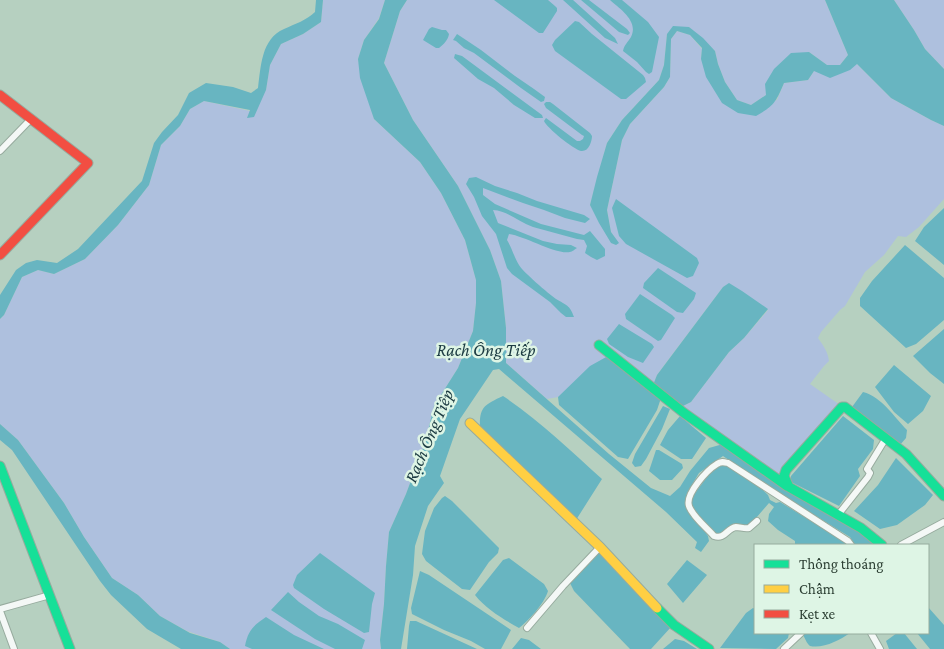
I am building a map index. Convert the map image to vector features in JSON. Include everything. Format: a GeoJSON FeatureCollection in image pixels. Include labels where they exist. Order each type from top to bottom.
{"type":"FeatureCollection","features":[{"type":"Feature","properties":{"kind":"street"},"geometry":{"type":"LineString","coordinates":[[0,96],[88,163],[0,255]]}},
{"type":"Feature","properties":{"kind":"street"},"geometry":{"type":"LineString","coordinates":[[0,151],[31,119]]}},
{"type":"Feature","properties":{"kind":"street"},"geometry":{"type":"LineString","coordinates":[[599,345],[684,413],[790,487],[861,528],[881,544]]}},
{"type":"Feature","properties":{"kind":"street"},"geometry":{"type":"LineString","coordinates":[[790,487],[784,476],[786,470],[845,407],[906,454],[944,496]]}},
{"type":"Feature","properties":{"kind":"street"},"geometry":{"type":"LineString","coordinates":[[470,423],[600,547],[674,625],[709,649]]}},
{"type":"Feature","properties":{"kind":"street"},"geometry":{"type":"LineString","coordinates":[[838,515],[868,477],[870,473],[868,469],[886,438]]}},
{"type":"Feature","properties":{"kind":"street"},"geometry":{"type":"LineString","coordinates":[[757,521],[749,528],[736,527],[718,538],[714,536],[689,507],[689,496],[698,483],[716,464],[728,463],[850,544]]}},
{"type":"Feature","properties":{"kind":"street"},"geometry":{"type":"LineString","coordinates":[[0,466],[70,649]]}},
{"type":"Feature","properties":{"kind":"street"},"geometry":{"type":"LineString","coordinates":[[903,544],[944,522]]}},
{"type":"Feature","properties":{"kind":"street"},"geometry":{"type":"LineString","coordinates":[[527,628],[600,547]]}},
{"type":"Feature","properties":{"kind":"street"},"geometry":{"type":"LineString","coordinates":[[14,649],[0,610],[50,595]]}},
{"type":"Feature","properties":{"kind":"street"},"geometry":{"type":"LineString","coordinates":[[784,649],[800,634]]}},
{"type":"Feature","properties":{"kind":"street"},"geometry":{"type":"LineString","coordinates":[[872,634],[880,649]]}},
{"type":"Feature","properties":{"kind":"shaded area"},"geometry":{"type":"Polygon","coordinates":[[[323,0],[385,0],[379,18],[364,40],[358,59],[374,119],[420,162],[441,193],[465,240],[476,280],[473,331],[458,368],[434,406],[425,443],[406,494],[389,532],[380,639],[381,649],[230,649],[220,642],[187,631],[160,616],[138,595],[112,578],[64,503],[18,440],[0,424],[0,319],[4,315],[22,277],[38,270],[54,274],[85,259],[118,225],[149,185],[161,145],[180,126],[190,109],[204,101],[250,111],[266,90],[270,65],[281,44],[303,34],[321,22],[323,0]]]}},
{"type":"Feature","properties":{"kind":"shaded area"},"geometry":{"type":"Polygon","coordinates":[[[407,0],[825,0],[848,55],[840,65],[827,65],[809,52],[766,95],[751,105],[737,100],[725,82],[715,51],[689,27],[667,34],[664,65],[659,80],[622,120],[607,143],[590,205],[619,243],[611,232],[607,210],[622,140],[630,124],[664,87],[670,77],[671,39],[677,31],[690,35],[702,49],[701,59],[738,113],[777,100],[784,83],[808,80],[814,71],[857,64],[891,98],[944,126],[944,199],[919,227],[906,237],[898,236],[884,255],[865,272],[845,306],[821,332],[818,338],[829,361],[810,384],[840,405],[782,479],[681,407],[691,402],[729,352],[768,310],[729,284],[723,287],[665,364],[653,385],[608,356],[558,397],[547,399],[506,363],[506,328],[501,281],[490,250],[458,186],[413,120],[384,63],[400,11],[407,0]]]}},
{"type":"Feature","properties":{"kind":"shaded area"},"geometry":{"type":"Polygon","coordinates":[[[894,0],[944,0],[944,69],[925,49],[894,0]]]}},
{"type":"Feature","properties":{"kind":"water"},"geometry":{"type":"Polygon","coordinates":[[[316,0],[323,0],[321,22],[303,34],[281,44],[270,65],[266,90],[254,117],[247,118],[250,110],[204,101],[190,109],[180,126],[161,145],[149,185],[118,225],[85,259],[54,274],[38,270],[22,277],[4,315],[0,319],[0,295],[16,270],[26,263],[37,260],[57,263],[78,249],[142,181],[154,143],[178,115],[189,93],[206,83],[233,87],[251,93],[258,88],[261,63],[266,47],[271,39],[284,29],[312,15],[315,12],[316,0]]]}},
{"type":"Feature","properties":{"kind":"water","name":"Rạch Ông Tiếp"},"geometry":{"type":"Polygon","coordinates":[[[385,0],[407,0],[400,11],[384,63],[413,120],[458,186],[490,250],[501,281],[506,328],[506,363],[609,454],[651,488],[670,496],[680,487],[690,471],[709,448],[723,444],[859,530],[877,544],[854,544],[850,537],[762,483],[723,456],[699,473],[687,493],[686,506],[708,536],[709,541],[701,552],[695,548],[697,542],[666,512],[499,369],[493,370],[460,419],[440,476],[444,483],[428,506],[415,546],[413,575],[401,649],[381,649],[380,640],[389,532],[406,494],[425,443],[434,406],[458,368],[473,331],[476,280],[465,240],[441,193],[420,162],[374,119],[360,78],[358,59],[364,40],[379,19],[385,0]]]}},
{"type":"Feature","properties":{"kind":"water"},"geometry":{"type":"Polygon","coordinates":[[[494,0],[548,0],[557,8],[557,11],[543,33],[539,33],[494,0]]]}},
{"type":"Feature","properties":{"kind":"water"},"geometry":{"type":"Polygon","coordinates":[[[563,0],[573,0],[615,38],[618,44],[605,38],[563,0]]]}},
{"type":"Feature","properties":{"kind":"water"},"geometry":{"type":"Polygon","coordinates":[[[581,0],[589,0],[630,33],[628,35],[619,32],[581,0]]]}},
{"type":"Feature","properties":{"kind":"water"},"geometry":{"type":"Polygon","coordinates":[[[610,0],[622,0],[648,22],[659,37],[652,72],[649,74],[623,51],[633,31],[631,21],[610,0]]]}},
{"type":"Feature","properties":{"kind":"water"},"geometry":{"type":"Polygon","coordinates":[[[825,0],[894,0],[925,49],[944,69],[944,126],[891,98],[857,64],[850,70],[830,78],[814,71],[808,80],[784,83],[774,103],[756,116],[738,113],[722,103],[706,77],[701,59],[702,48],[690,35],[677,31],[671,39],[670,77],[664,87],[630,124],[622,140],[607,210],[611,232],[619,243],[616,245],[611,243],[590,205],[597,177],[607,143],[622,120],[659,80],[664,65],[667,34],[673,26],[689,27],[703,38],[715,51],[725,82],[737,100],[751,105],[766,95],[765,84],[774,69],[791,53],[809,52],[827,65],[840,65],[848,55],[825,0]]]}},
{"type":"Feature","properties":{"kind":"water"},"geometry":{"type":"Polygon","coordinates":[[[575,21],[579,22],[643,75],[646,82],[626,99],[621,99],[555,51],[552,45],[555,40],[575,21]]]}},
{"type":"Feature","properties":{"kind":"water"},"geometry":{"type":"Polygon","coordinates":[[[432,27],[446,30],[449,34],[446,42],[439,48],[423,40],[432,27]]]}},
{"type":"Feature","properties":{"kind":"water"},"geometry":{"type":"Polygon","coordinates":[[[457,34],[545,97],[544,101],[541,102],[453,40],[457,34]]]}},
{"type":"Feature","properties":{"kind":"water"},"geometry":{"type":"Polygon","coordinates":[[[455,54],[462,56],[542,115],[543,118],[535,118],[514,105],[494,88],[478,79],[454,58],[455,54]]]}},
{"type":"Feature","properties":{"kind":"water"},"geometry":{"type":"Polygon","coordinates":[[[546,102],[553,104],[590,133],[592,136],[590,146],[586,150],[581,151],[572,146],[546,124],[544,121],[546,118],[577,141],[583,139],[584,136],[546,108],[544,104],[546,102]]]}},
{"type":"Feature","properties":{"kind":"water"},"geometry":{"type":"Polygon","coordinates":[[[476,177],[495,186],[584,215],[590,219],[585,223],[565,218],[483,188],[483,195],[495,204],[541,224],[584,235],[590,231],[605,249],[605,256],[597,260],[585,253],[587,246],[584,240],[533,227],[509,214],[493,210],[498,223],[543,241],[571,245],[577,248],[570,252],[557,251],[509,234],[507,240],[521,268],[556,299],[567,306],[574,317],[566,317],[507,268],[496,234],[482,216],[466,184],[469,178],[476,177]]]}},
{"type":"Feature","properties":{"kind":"water"},"geometry":{"type":"Polygon","coordinates":[[[616,199],[697,258],[699,263],[693,276],[687,278],[626,244],[619,236],[612,208],[616,199]]]}},
{"type":"Feature","properties":{"kind":"water"},"geometry":{"type":"Polygon","coordinates":[[[944,208],[944,265],[915,241],[924,227],[944,208]]]}},
{"type":"Feature","properties":{"kind":"water"},"geometry":{"type":"Polygon","coordinates":[[[905,245],[944,278],[944,320],[916,344],[906,348],[860,306],[860,298],[872,281],[905,245]]]}},
{"type":"Feature","properties":{"kind":"water"},"geometry":{"type":"Polygon","coordinates":[[[658,268],[696,293],[694,299],[683,313],[677,312],[643,288],[644,283],[658,268]]]}},
{"type":"Feature","properties":{"kind":"water"},"geometry":{"type":"Polygon","coordinates":[[[729,283],[768,309],[744,338],[729,352],[691,402],[681,407],[653,385],[657,375],[723,287],[729,283]]]}},
{"type":"Feature","properties":{"kind":"water"},"geometry":{"type":"Polygon","coordinates":[[[640,294],[675,318],[661,340],[658,341],[626,319],[625,314],[640,294]]]}},
{"type":"Feature","properties":{"kind":"water"},"geometry":{"type":"Polygon","coordinates":[[[619,324],[654,347],[643,363],[628,357],[609,344],[607,339],[619,324]]]}},
{"type":"Feature","properties":{"kind":"water"},"geometry":{"type":"Polygon","coordinates":[[[944,329],[944,384],[913,356],[944,329]]]}},
{"type":"Feature","properties":{"kind":"water"},"geometry":{"type":"Polygon","coordinates":[[[608,356],[661,398],[657,410],[628,459],[618,457],[559,405],[558,397],[590,366],[608,356]]]}},
{"type":"Feature","properties":{"kind":"water"},"geometry":{"type":"Polygon","coordinates":[[[894,365],[931,396],[923,411],[908,424],[894,412],[875,387],[894,365]]]}},
{"type":"Feature","properties":{"kind":"water"},"geometry":{"type":"Polygon","coordinates":[[[863,392],[882,403],[907,430],[906,438],[900,445],[852,407],[863,392]]]}},
{"type":"Feature","properties":{"kind":"water"},"geometry":{"type":"Polygon","coordinates":[[[503,396],[542,425],[602,479],[576,520],[480,429],[484,408],[503,396]]]}},
{"type":"Feature","properties":{"kind":"water"},"geometry":{"type":"Polygon","coordinates":[[[663,406],[670,409],[662,429],[646,459],[641,466],[635,467],[632,463],[635,454],[663,406]]]}},
{"type":"Feature","properties":{"kind":"water"},"geometry":{"type":"Polygon","coordinates":[[[680,416],[706,438],[692,459],[681,459],[660,445],[668,430],[680,416]]]}},
{"type":"Feature","properties":{"kind":"water"},"geometry":{"type":"Polygon","coordinates":[[[843,416],[874,440],[873,449],[858,469],[860,476],[839,506],[791,482],[791,476],[843,416]]]}},
{"type":"Feature","properties":{"kind":"water"},"geometry":{"type":"Polygon","coordinates":[[[0,424],[18,440],[64,503],[112,578],[138,595],[160,616],[190,633],[220,642],[230,649],[181,649],[147,629],[111,595],[12,450],[0,440],[0,424]]]}},
{"type":"Feature","properties":{"kind":"water"},"geometry":{"type":"Polygon","coordinates":[[[656,450],[682,464],[683,468],[672,480],[660,480],[649,471],[656,450]]]}},
{"type":"Feature","properties":{"kind":"water"},"geometry":{"type":"Polygon","coordinates":[[[896,458],[933,495],[925,505],[897,525],[880,529],[854,511],[878,485],[896,458]]]}},
{"type":"Feature","properties":{"kind":"water"},"geometry":{"type":"Polygon","coordinates":[[[725,463],[763,490],[770,500],[776,503],[780,502],[844,541],[846,544],[795,544],[795,541],[768,521],[769,514],[774,507],[769,503],[750,525],[743,526],[722,536],[711,532],[692,508],[690,500],[715,466],[725,463]]]}},
{"type":"Feature","properties":{"kind":"water"},"geometry":{"type":"Polygon","coordinates":[[[445,496],[499,548],[498,553],[489,562],[470,590],[462,589],[426,561],[422,554],[425,531],[434,508],[445,496]]]}},
{"type":"Feature","properties":{"kind":"water"},"geometry":{"type":"Polygon","coordinates":[[[600,551],[672,626],[651,649],[630,649],[574,591],[570,583],[600,551]]]}},
{"type":"Feature","properties":{"kind":"water"},"geometry":{"type":"Polygon","coordinates":[[[320,553],[375,593],[369,632],[364,633],[294,588],[293,585],[297,575],[320,553]]]}},
{"type":"Feature","properties":{"kind":"water"},"geometry":{"type":"Polygon","coordinates":[[[509,558],[544,584],[548,591],[536,611],[519,628],[490,609],[475,595],[503,560],[509,558]]]}},
{"type":"Feature","properties":{"kind":"water"},"geometry":{"type":"Polygon","coordinates":[[[687,560],[707,575],[683,603],[667,584],[687,560]]]}},
{"type":"Feature","properties":{"kind":"water"},"geometry":{"type":"Polygon","coordinates":[[[420,571],[429,575],[511,630],[501,649],[485,649],[412,614],[411,608],[420,571]]]}},
{"type":"Feature","properties":{"kind":"water"},"geometry":{"type":"Polygon","coordinates":[[[288,592],[319,616],[338,624],[365,640],[362,649],[335,649],[315,639],[271,610],[288,592]]]}},
{"type":"Feature","properties":{"kind":"water"},"geometry":{"type":"Polygon","coordinates":[[[754,608],[754,634],[789,634],[788,638],[776,649],[720,648],[746,613],[754,608]]]}},
{"type":"Feature","properties":{"kind":"water"},"geometry":{"type":"Polygon","coordinates":[[[929,608],[944,625],[944,649],[930,649],[918,634],[929,634],[929,608]]]}},
{"type":"Feature","properties":{"kind":"water"},"geometry":{"type":"Polygon","coordinates":[[[266,617],[294,635],[324,649],[252,649],[245,646],[252,628],[266,617]]]}},
{"type":"Feature","properties":{"kind":"water"},"geometry":{"type":"Polygon","coordinates":[[[410,621],[416,621],[477,649],[407,649],[410,621]]]}},
{"type":"Feature","properties":{"kind":"water"},"geometry":{"type":"Polygon","coordinates":[[[848,634],[831,643],[815,647],[808,644],[803,635],[848,634]]]}},
{"type":"Feature","properties":{"kind":"water"},"geometry":{"type":"Polygon","coordinates":[[[896,634],[905,634],[917,649],[889,649],[886,641],[896,634]]]}},
{"type":"Feature","properties":{"kind":"water"},"geometry":{"type":"Polygon","coordinates":[[[521,638],[529,640],[541,649],[512,649],[521,638]]]}},
{"type":"Feature","properties":{"kind":"water"},"geometry":{"type":"Polygon","coordinates":[[[675,639],[684,641],[697,649],[663,649],[675,639]]]}},
{"type":"Feature","properties":{"kind":"traffic: fast"},"geometry":{"type":"LineString","coordinates":[[599,345],[684,413],[787,486]]}},
{"type":"Feature","properties":{"kind":"traffic: fast"},"geometry":{"type":"LineString","coordinates":[[881,544],[861,528],[789,487],[784,476],[786,470],[842,407],[845,407],[906,454],[944,496]]}},
{"type":"Feature","properties":{"kind":"traffic: fast"},"geometry":{"type":"LineString","coordinates":[[0,466],[70,649]]}},
{"type":"Feature","properties":{"kind":"traffic: fast"},"geometry":{"type":"LineString","coordinates":[[657,608],[674,625],[709,649]]}},
{"type":"Feature","properties":{"kind":"traffic: slow"},"geometry":{"type":"LineString","coordinates":[[470,423],[600,547],[657,608]]}},
{"type":"Feature","properties":{"kind":"traffic: jam"},"geometry":{"type":"LineString","coordinates":[[0,95],[88,163],[0,255]]}},
{"type":"Feature","properties":{"kind":"water label","name":"Rạch Ông Tiệp"},"geometry":{"type":"Point","coordinates":[429,436]}}]}
